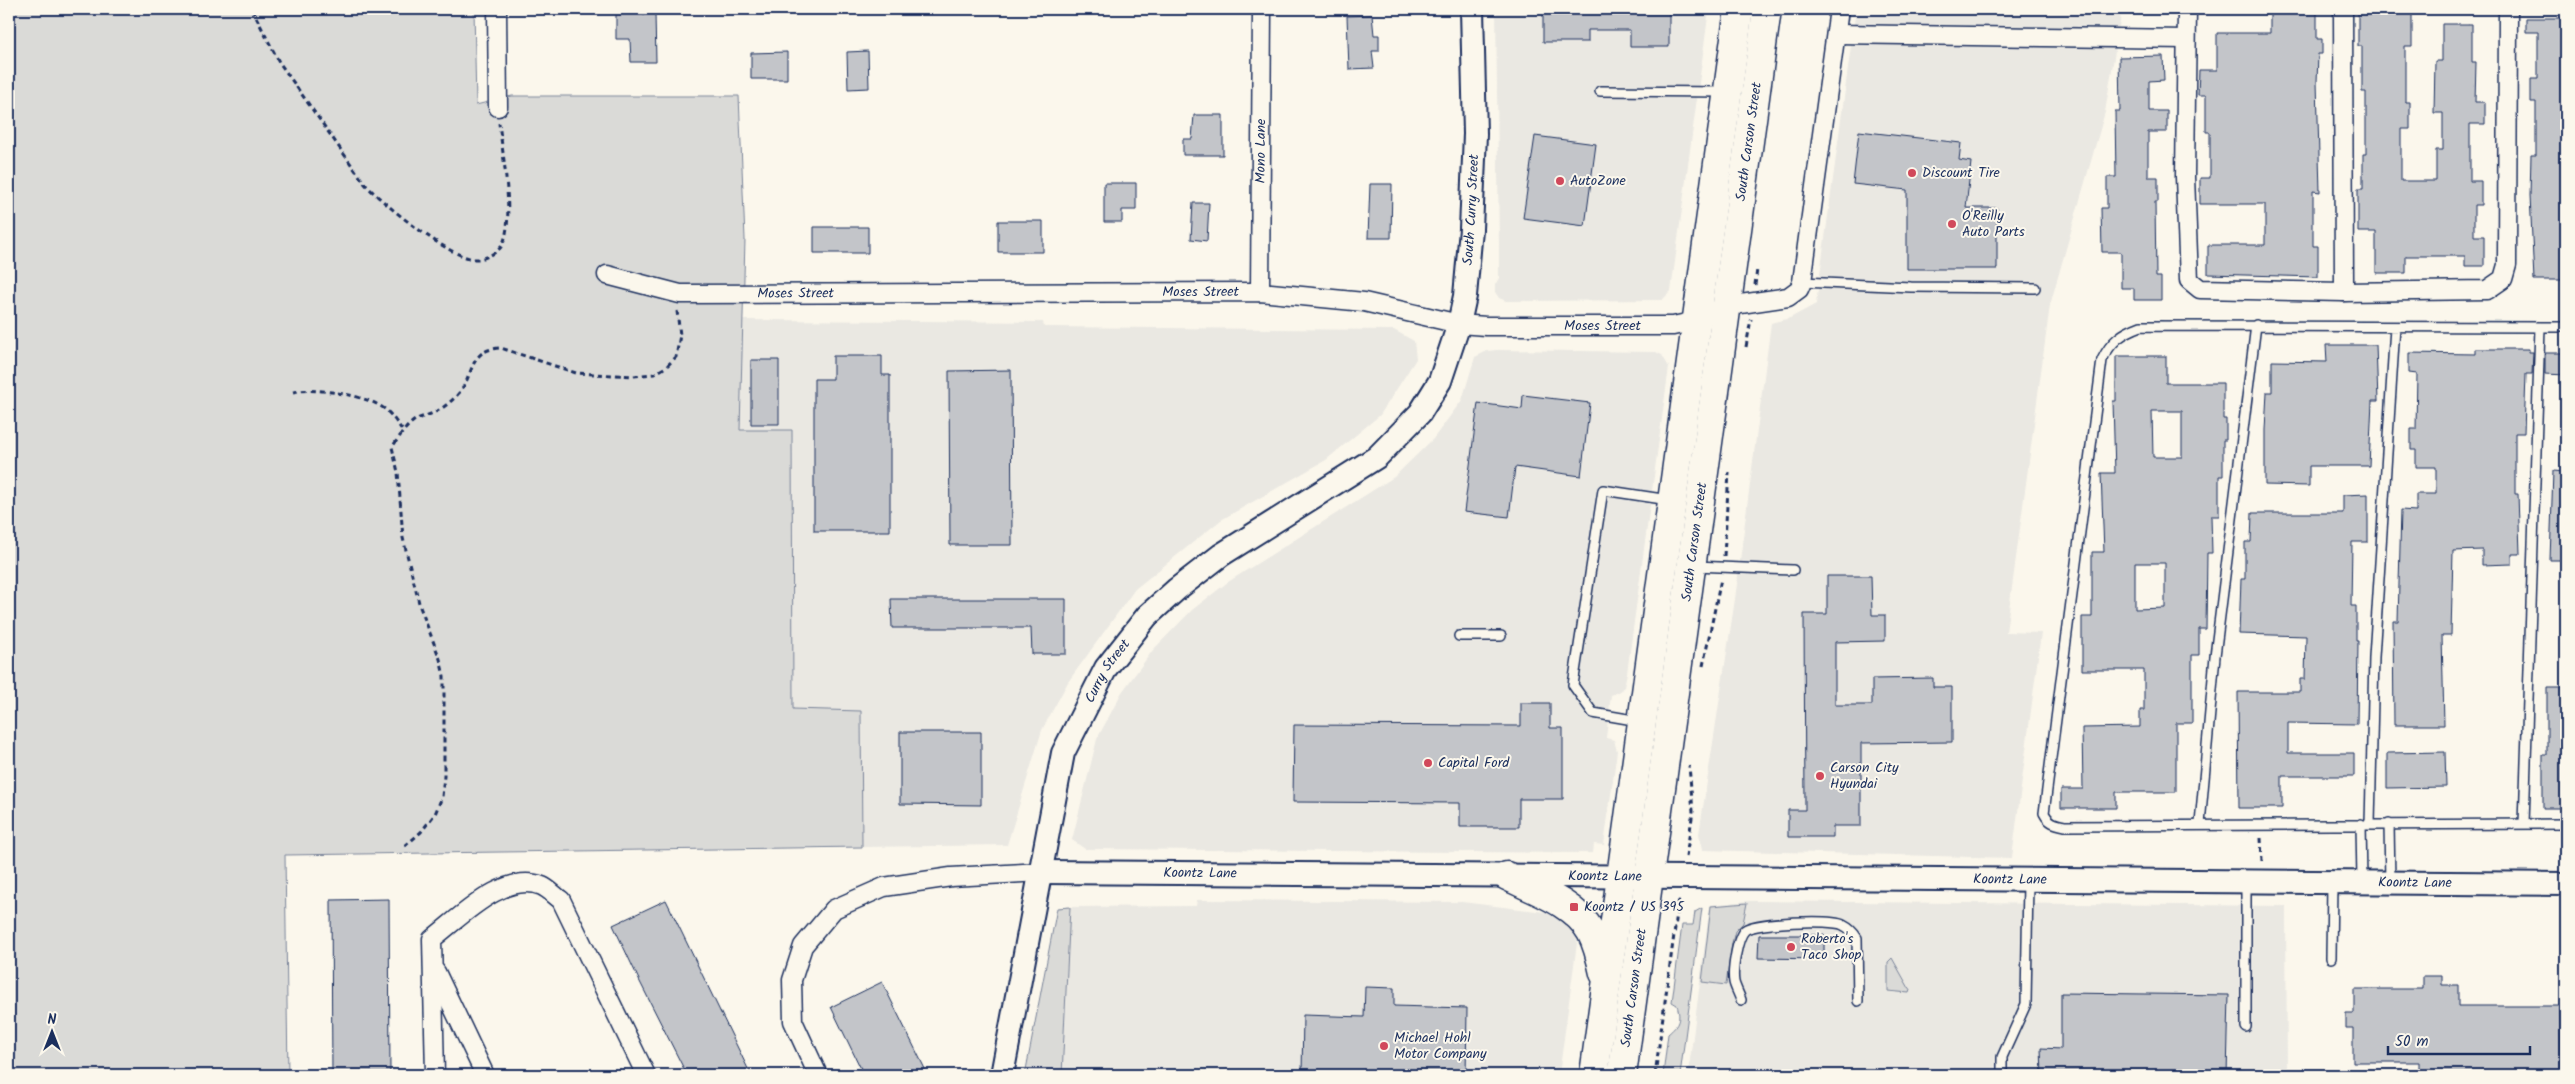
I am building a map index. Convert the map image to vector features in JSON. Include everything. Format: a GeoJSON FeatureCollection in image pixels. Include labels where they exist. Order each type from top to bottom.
{"type":"FeatureCollection","features":[{"type":"Feature","properties":{"kind":"main road","name":"South Carson Street"},"geometry":{"type":"LineString","coordinates":[[1594,1075],[1739,9]]}},
{"type":"Feature","properties":{"kind":"main road","name":"South Carson Street"},"geometry":{"type":"LineString","coordinates":[[1622,1075],[1767,9]]}},
{"type":"Feature","properties":{"kind":"main road"},"geometry":{"type":"LineString","coordinates":[[1507,876],[1565,906],[1580,917],[1591,931],[1598,947],[1607,985]]}},
{"type":"Feature","properties":{"kind":"street"},"geometry":{"type":"LineString","coordinates":[[497,9],[498,107]]}},
{"type":"Feature","properties":{"kind":"street","name":"Mono Lane"},"geometry":{"type":"LineString","coordinates":[[1260,292],[1262,9]]}},
{"type":"Feature","properties":{"kind":"street","name":"South Curry Street"},"geometry":{"type":"LineString","coordinates":[[1426,403],[1440,381],[1459,324],[1465,296],[1471,229],[1475,134],[1472,9]]}},
{"type":"Feature","properties":{"kind":"street"},"geometry":{"type":"LineString","coordinates":[[1802,282],[1839,9]]}},
{"type":"Feature","properties":{"kind":"street"},"geometry":{"type":"LineString","coordinates":[[2187,9],[2184,177],[2189,280],[2200,289],[2344,292],[2487,290],[2503,280],[2507,265],[2508,9]]}},
{"type":"Feature","properties":{"kind":"street"},"geometry":{"type":"LineString","coordinates":[[2343,9],[2344,292]]}},
{"type":"Feature","properties":{"kind":"street"},"geometry":{"type":"LineString","coordinates":[[1836,34],[2186,39]]}},
{"type":"Feature","properties":{"kind":"street","name":"Moses Street"},"geometry":{"type":"LineString","coordinates":[[607,275],[680,294],[1260,292],[1364,302],[1459,324],[1486,326],[1663,326],[1696,321],[1727,306],[1754,300],[1788,297],[1799,289],[1802,282]]}},
{"type":"Feature","properties":{"kind":"street","name":"Curry Street"},"geometry":{"type":"LineString","coordinates":[[1002,1075],[1063,753],[1106,668],[1147,616],[1221,555],[1377,457],[1420,413],[1426,403]]}},
{"type":"Feature","properties":{"kind":"street","name":"Koontz Lane"},"geometry":{"type":"LineString","coordinates":[[818,1075],[793,1021],[792,980],[803,946],[834,909],[884,887],[951,877],[1041,872],[2566,884]]}},
{"type":"Feature","properties":{"kind":"street"},"geometry":{"type":"LineString","coordinates":[[434,1075],[432,939],[500,888],[520,882],[543,886],[561,900],[646,1075]]}},
{"type":"Feature","properties":{"kind":"street"},"geometry":{"type":"LineString","coordinates":[[433,966],[486,1075]]}},
{"type":"Feature","properties":{"kind":"lane"},"geometry":{"type":"LineString","coordinates":[[1600,91],[1727,92]]}},
{"type":"Feature","properties":{"kind":"lane"},"geometry":{"type":"LineString","coordinates":[[1802,282],[1911,287],[2035,288]]}},
{"type":"Feature","properties":{"kind":"lane"},"geometry":{"type":"LineString","coordinates":[[2200,824],[2218,626],[2256,325]]}},
{"type":"Feature","properties":{"kind":"lane"},"geometry":{"type":"LineString","coordinates":[[2566,327],[2140,326],[2123,333],[2108,346],[2102,360],[2044,806],[2044,813],[2047,819],[2055,824],[2065,826],[2566,824]]}},
{"type":"Feature","properties":{"kind":"lane"},"geometry":{"type":"LineString","coordinates":[[2362,883],[2395,327]]}},
{"type":"Feature","properties":{"kind":"lane"},"geometry":{"type":"LineString","coordinates":[[2524,824],[2540,327]]}},
{"type":"Feature","properties":{"kind":"lane"},"geometry":{"type":"LineString","coordinates":[[1643,722],[1593,713],[1573,685],[1603,490],[1671,500]]}},
{"type":"Feature","properties":{"kind":"lane"},"geometry":{"type":"LineString","coordinates":[[1692,565],[1792,570]]}},
{"type":"Feature","properties":{"kind":"lane"},"geometry":{"type":"LineString","coordinates":[[1459,636],[1501,636]]}},
{"type":"Feature","properties":{"kind":"lane"},"geometry":{"type":"LineString","coordinates":[[2389,824],[2390,883]]}},
{"type":"Feature","properties":{"kind":"lane"},"geometry":{"type":"LineString","coordinates":[[2002,1075],[2002,1057],[2026,1004],[2028,880]]}},
{"type":"Feature","properties":{"kind":"lane"},"geometry":{"type":"LineString","coordinates":[[2246,882],[2246,1027]]}},
{"type":"Feature","properties":{"kind":"lane"},"geometry":{"type":"LineString","coordinates":[[2331,958],[2332,882]]}},
{"type":"Feature","properties":{"kind":"lane"},"geometry":{"type":"LineString","coordinates":[[1741,1000],[1734,981],[1741,934],[1747,928],[1767,923],[1838,924],[1849,929],[1857,938],[1858,1001]]}},
{"type":"Feature","properties":{"kind":"path"},"geometry":{"type":"LineString","coordinates":[[252,9],[279,62],[378,200],[456,254],[476,260],[490,255],[500,247],[505,233],[507,191],[498,107]]}},
{"type":"Feature","properties":{"kind":"path"},"geometry":{"type":"LineString","coordinates":[[1746,348],[1758,264]]}},
{"type":"Feature","properties":{"kind":"path"},"geometry":{"type":"LineString","coordinates":[[405,846],[421,832],[435,814],[442,797],[444,676],[440,659],[420,607],[403,538],[398,472],[392,447],[416,419],[434,413],[449,403],[464,385],[478,355],[490,348],[501,348],[576,373],[632,376],[654,374],[666,367],[676,357],[680,335],[677,304],[680,294]]}},
{"type":"Feature","properties":{"kind":"path"},"geometry":{"type":"LineString","coordinates":[[293,392],[317,390],[370,400],[386,410],[404,431]]}},
{"type":"Feature","properties":{"kind":"path"},"geometry":{"type":"LineString","coordinates":[[1702,668],[1722,567],[1729,469]]}},
{"type":"Feature","properties":{"kind":"path"},"geometry":{"type":"LineString","coordinates":[[1655,1075],[1693,811],[1689,764]]}},
{"type":"Feature","properties":{"kind":"path"},"geometry":{"type":"LineString","coordinates":[[2261,824],[2262,862]]}},
{"type":"Feature","properties":{"kind":"shaded area"},"geometry":{"type":"Polygon","coordinates":[[[9,9],[474,9],[476,105],[512,96],[739,96],[745,239],[740,430],[792,430],[793,709],[861,711],[862,847],[285,855],[288,1075],[9,1075],[9,9]]]}},
{"type":"Feature","properties":{"kind":"shaded area"},"geometry":{"type":"Polygon","coordinates":[[[1496,9],[1709,9],[1671,291],[1662,300],[1506,301],[1499,298],[1495,292],[1495,285],[1499,278],[1496,9]]]}},
{"type":"Feature","properties":{"kind":"shaded area"},"geometry":{"type":"Polygon","coordinates":[[[1856,9],[2122,9],[2105,112],[2050,305],[2006,632],[2041,633],[2012,858],[1702,850],[1699,834],[1735,599],[1771,323],[1790,318],[1816,304],[1856,9]]]}},
{"type":"Feature","properties":{"kind":"shaded area"},"geometry":{"type":"Polygon","coordinates":[[[743,320],[1043,322],[1044,327],[1394,330],[1414,341],[1416,359],[1380,415],[1326,460],[1221,520],[1135,589],[1068,682],[1042,730],[1007,845],[862,847],[861,711],[793,710],[792,430],[740,430],[743,320]]]}},
{"type":"Feature","properties":{"kind":"shaded area","name":"Capital Ford"},"geometry":{"type":"Polygon","coordinates":[[[1487,351],[1656,352],[1662,355],[1669,367],[1627,673],[1624,687],[1619,692],[1611,695],[1606,738],[1614,740],[1617,751],[1604,845],[1594,844],[1593,853],[1085,849],[1072,840],[1097,739],[1122,692],[1153,650],[1192,610],[1228,582],[1394,477],[1433,439],[1462,400],[1475,357],[1487,351]]]}},
{"type":"Feature","properties":{"kind":"shaded area"},"geometry":{"type":"Polygon","coordinates":[[[1197,900],[1462,902],[1553,913],[1569,924],[1576,934],[1577,943],[1559,1075],[1062,1075],[1070,907],[1196,906],[1197,900]]]}},
{"type":"Feature","properties":{"kind":"shaded area"},"geometry":{"type":"Polygon","coordinates":[[[1749,901],[2286,906],[2287,1075],[1688,1075],[1710,905],[1749,901]]]}},
{"type":"Feature","properties":{"kind":"shaded area"},"geometry":{"type":"Polygon","coordinates":[[[1747,903],[1743,923],[1735,931],[1726,985],[1702,982],[1711,906],[1747,903]]]}},
{"type":"Feature","properties":{"kind":"shaded area"},"geometry":{"type":"Polygon","coordinates":[[[1070,907],[1062,1075],[1025,1075],[1057,908],[1070,907]]]}},
{"type":"Feature","properties":{"kind":"shaded area"},"geometry":{"type":"Polygon","coordinates":[[[1702,908],[1680,1075],[1663,1075],[1668,1034],[1675,1028],[1679,1018],[1677,1005],[1672,1002],[1682,925],[1693,925],[1695,912],[1702,908]]]}},
{"type":"Feature","properties":{"kind":"shaded area"},"geometry":{"type":"Polygon","coordinates":[[[1892,958],[1910,990],[1909,993],[1888,991],[1888,962],[1892,958]]]}},
{"type":"Feature","properties":{"kind":"building"},"geometry":{"type":"Polygon","coordinates":[[[1543,9],[1669,9],[1669,47],[1630,47],[1630,30],[1588,30],[1588,42],[1543,42],[1543,9]]]}},
{"type":"Feature","properties":{"kind":"building"},"geometry":{"type":"Polygon","coordinates":[[[2270,9],[2317,9],[2317,39],[2322,39],[2322,54],[2318,54],[2317,82],[2320,192],[2313,191],[2313,246],[2318,246],[2318,277],[2208,274],[2208,245],[2265,245],[2265,204],[2200,204],[2200,178],[2210,178],[2210,132],[2206,132],[2206,95],[2198,95],[2199,70],[2217,70],[2217,33],[2270,33],[2270,9]]]}},
{"type":"Feature","properties":{"kind":"building"},"geometry":{"type":"Polygon","coordinates":[[[2358,9],[2412,9],[2412,46],[2405,46],[2405,102],[2410,102],[2410,129],[2401,129],[2401,181],[2436,181],[2436,150],[2443,150],[2443,113],[2434,113],[2435,61],[2442,61],[2442,24],[2472,24],[2472,62],[2476,62],[2475,102],[2485,102],[2485,124],[2470,124],[2470,181],[2481,181],[2481,205],[2474,205],[2474,236],[2484,236],[2484,266],[2465,266],[2465,256],[2406,256],[2406,273],[2376,273],[2376,232],[2358,232],[2358,189],[2363,189],[2363,154],[2366,154],[2366,92],[2362,92],[2362,46],[2358,46],[2358,9]]]}},
{"type":"Feature","properties":{"kind":"building"},"geometry":{"type":"Polygon","coordinates":[[[616,14],[655,14],[656,62],[631,62],[630,39],[616,39],[616,14]]]}},
{"type":"Feature","properties":{"kind":"building"},"geometry":{"type":"Polygon","coordinates":[[[1372,15],[1374,35],[1379,35],[1379,51],[1372,51],[1374,68],[1349,69],[1347,16],[1372,15]]]}},
{"type":"Feature","properties":{"kind":"building"},"geometry":{"type":"Polygon","coordinates":[[[2526,18],[2566,18],[2566,280],[2534,280],[2530,195],[2531,155],[2536,155],[2536,102],[2531,102],[2531,79],[2538,79],[2538,32],[2526,32],[2526,18]]]}},
{"type":"Feature","properties":{"kind":"building"},"geometry":{"type":"Polygon","coordinates":[[[868,51],[869,88],[848,89],[847,52],[868,51]]]}},
{"type":"Feature","properties":{"kind":"building"},"geometry":{"type":"Polygon","coordinates":[[[787,52],[787,79],[751,79],[751,53],[787,52]]]}},
{"type":"Feature","properties":{"kind":"building"},"geometry":{"type":"Polygon","coordinates":[[[2163,56],[2164,80],[2149,81],[2149,111],[2167,111],[2167,132],[2148,132],[2148,177],[2158,177],[2158,202],[2155,202],[2156,277],[2161,277],[2161,300],[2134,300],[2134,288],[2121,288],[2121,252],[2102,252],[2101,208],[2107,208],[2107,177],[2116,177],[2115,111],[2120,111],[2119,57],[2163,56]]]}},
{"type":"Feature","properties":{"kind":"building"},"geometry":{"type":"Polygon","coordinates":[[[1194,115],[1223,115],[1223,155],[1183,155],[1183,139],[1192,139],[1194,115]]]}},
{"type":"Feature","properties":{"kind":"building"},"geometry":{"type":"Polygon","coordinates":[[[1859,131],[1961,143],[1959,160],[1971,162],[1966,208],[1997,208],[1997,269],[1907,269],[1907,190],[1853,184],[1859,131]]]}},
{"type":"Feature","properties":{"kind":"building","name":"AutoZone"},"geometry":{"type":"Polygon","coordinates":[[[1535,136],[1596,144],[1585,226],[1523,218],[1535,136]]]}},
{"type":"Feature","properties":{"kind":"building"},"geometry":{"type":"Polygon","coordinates":[[[1104,183],[1136,183],[1136,210],[1122,210],[1122,222],[1104,222],[1104,183]]]}},
{"type":"Feature","properties":{"kind":"building"},"geometry":{"type":"Polygon","coordinates":[[[1370,184],[1392,184],[1391,238],[1368,238],[1370,184]]]}},
{"type":"Feature","properties":{"kind":"building"},"geometry":{"type":"Polygon","coordinates":[[[1193,203],[1209,203],[1207,241],[1191,239],[1193,203]]]}},
{"type":"Feature","properties":{"kind":"building"},"geometry":{"type":"Polygon","coordinates":[[[998,221],[1043,221],[1043,252],[998,252],[998,221]]]}},
{"type":"Feature","properties":{"kind":"building"},"geometry":{"type":"Polygon","coordinates":[[[814,227],[868,227],[868,253],[814,253],[814,227]]]}},
{"type":"Feature","properties":{"kind":"building"},"geometry":{"type":"Polygon","coordinates":[[[2326,345],[2376,345],[2378,401],[2372,401],[2369,466],[2309,466],[2309,486],[2265,485],[2267,392],[2272,392],[2272,361],[2327,362],[2326,345]]]}},
{"type":"Feature","properties":{"kind":"building"},"geometry":{"type":"Polygon","coordinates":[[[2475,349],[2529,349],[2529,352],[2533,352],[2532,374],[2526,374],[2524,433],[2515,433],[2515,494],[2518,494],[2520,554],[2512,554],[2512,564],[2482,565],[2482,550],[2453,551],[2451,635],[2442,635],[2444,725],[2394,725],[2393,621],[2398,621],[2401,510],[2416,511],[2416,494],[2436,494],[2436,467],[2416,467],[2416,450],[2411,450],[2411,429],[2416,429],[2417,374],[2409,373],[2409,353],[2475,354],[2475,349]]]}},
{"type":"Feature","properties":{"kind":"building"},"geometry":{"type":"Polygon","coordinates":[[[2545,353],[2566,353],[2566,375],[2545,374],[2545,353]]]}},
{"type":"Feature","properties":{"kind":"building"},"geometry":{"type":"Polygon","coordinates":[[[833,356],[882,356],[882,375],[890,375],[890,531],[814,531],[814,379],[833,379],[833,356]]]}},
{"type":"Feature","properties":{"kind":"building"},"geometry":{"type":"Polygon","coordinates":[[[2116,356],[2166,356],[2166,383],[2223,383],[2223,419],[2226,419],[2226,440],[2223,440],[2223,476],[2219,476],[2219,516],[2211,516],[2212,553],[2207,553],[2206,629],[2199,629],[2199,655],[2192,655],[2192,723],[2176,723],[2176,792],[2116,792],[2116,808],[2061,808],[2061,789],[2083,789],[2082,728],[2140,727],[2140,710],[2144,710],[2144,670],[2082,670],[2082,617],[2092,617],[2092,552],[2104,552],[2101,473],[2115,473],[2113,401],[2116,401],[2116,356]],[[2152,411],[2153,457],[2182,457],[2182,411],[2152,411]],[[2135,563],[2135,609],[2165,608],[2165,563],[2135,563]]]}},
{"type":"Feature","properties":{"kind":"building"},"geometry":{"type":"Polygon","coordinates":[[[751,360],[779,360],[779,424],[751,424],[751,360]]]}},
{"type":"Feature","properties":{"kind":"building"},"geometry":{"type":"Polygon","coordinates":[[[1011,370],[1012,545],[950,545],[949,371],[1011,370]]]}},
{"type":"Feature","properties":{"kind":"building"},"geometry":{"type":"Polygon","coordinates":[[[1523,395],[1590,403],[1581,476],[1515,467],[1509,517],[1464,512],[1478,403],[1522,409],[1523,395]]]}},
{"type":"Feature","properties":{"kind":"building"},"geometry":{"type":"Polygon","coordinates":[[[2553,471],[2566,472],[2566,560],[2550,560],[2553,471]]]}},
{"type":"Feature","properties":{"kind":"building"},"geometry":{"type":"Polygon","coordinates":[[[2368,494],[2368,542],[2352,542],[2351,606],[2356,606],[2356,641],[2358,641],[2357,724],[2288,723],[2288,753],[2354,753],[2354,776],[2282,776],[2282,808],[2239,808],[2238,692],[2300,692],[2300,679],[2305,679],[2306,636],[2239,634],[2241,579],[2245,579],[2245,542],[2251,542],[2252,513],[2343,513],[2343,495],[2368,494]]]}},
{"type":"Feature","properties":{"kind":"building"},"geometry":{"type":"Polygon","coordinates":[[[1827,576],[1871,576],[1872,615],[1885,615],[1885,641],[1835,642],[1835,705],[1872,705],[1872,679],[1933,678],[1933,687],[1952,687],[1952,742],[1861,743],[1861,826],[1833,826],[1833,837],[1788,837],[1788,810],[1805,810],[1804,614],[1827,614],[1827,576]]]}},
{"type":"Feature","properties":{"kind":"building"},"geometry":{"type":"Polygon","coordinates":[[[891,599],[1066,599],[1066,654],[1032,654],[1031,628],[892,628],[891,599]]]}},
{"type":"Feature","properties":{"kind":"building"},"geometry":{"type":"Polygon","coordinates":[[[2547,688],[2566,688],[2566,808],[2543,808],[2543,755],[2547,755],[2547,688]]]}},
{"type":"Feature","properties":{"kind":"building","name":"Capital Ford"},"geometry":{"type":"Polygon","coordinates":[[[1521,703],[1550,703],[1550,728],[1563,728],[1563,799],[1519,799],[1519,827],[1460,827],[1460,803],[1293,802],[1294,725],[1521,726],[1521,703]]]}},
{"type":"Feature","properties":{"kind":"building"},"geometry":{"type":"Polygon","coordinates":[[[900,732],[981,732],[981,805],[900,804],[900,732]]]}},
{"type":"Feature","properties":{"kind":"building"},"geometry":{"type":"Polygon","coordinates":[[[2445,752],[2446,787],[2387,788],[2387,753],[2445,752]]]}},
{"type":"Feature","properties":{"kind":"building"},"geometry":{"type":"Polygon","coordinates":[[[389,899],[390,1075],[332,1075],[331,900],[389,899]]]}},
{"type":"Feature","properties":{"kind":"building"},"geometry":{"type":"Polygon","coordinates":[[[666,900],[751,1075],[687,1075],[640,982],[613,925],[666,900]]]}},
{"type":"Feature","properties":{"kind":"building","name":"Roberto's Taco Shop"},"geometry":{"type":"Polygon","coordinates":[[[1759,935],[1824,935],[1824,959],[1758,958],[1759,935]]]}},
{"type":"Feature","properties":{"kind":"building"},"geometry":{"type":"Polygon","coordinates":[[[2423,976],[2442,976],[2442,985],[2458,985],[2458,1006],[2560,1006],[2561,1075],[2419,1075],[2419,1062],[2353,1062],[2353,1028],[2346,1028],[2346,1013],[2354,1013],[2354,989],[2423,989],[2423,976]]]}},
{"type":"Feature","properties":{"kind":"building"},"geometry":{"type":"Polygon","coordinates":[[[882,982],[928,1075],[864,1075],[831,1007],[882,982]]]}},
{"type":"Feature","properties":{"kind":"building","name":"Michael Hohl Motor Company"},"geometry":{"type":"Polygon","coordinates":[[[1365,987],[1394,988],[1394,1006],[1467,1008],[1466,1075],[1302,1075],[1303,1015],[1364,1017],[1365,987]]]}},
{"type":"Feature","properties":{"kind":"building"},"geometry":{"type":"Polygon","coordinates":[[[2061,993],[2229,995],[2227,1075],[2042,1075],[2041,1048],[2061,1049],[2061,993]]]}},
{"type":"Feature","properties":{"kind":"place","name":"Discount Tire"},"geometry":{"type":"Point","coordinates":[1912,173]}},
{"type":"Feature","properties":{"kind":"place","name":"AutoZone"},"geometry":{"type":"Point","coordinates":[1560,181]}},
{"type":"Feature","properties":{"kind":"place","name":"O'Reilly Auto Parts"},"geometry":{"type":"Point","coordinates":[1952,224]}},
{"type":"Feature","properties":{"kind":"place","name":"Capital Ford"},"geometry":{"type":"Point","coordinates":[1428,763]}},
{"type":"Feature","properties":{"kind":"place","name":"Carson City Hyundai"},"geometry":{"type":"Point","coordinates":[1820,776]}},
{"type":"Feature","properties":{"kind":"place","name":"Koontz / US 395"},"geometry":{"type":"Point","coordinates":[1574,907]}},
{"type":"Feature","properties":{"kind":"place","name":"Roberto's Taco Shop"},"geometry":{"type":"Point","coordinates":[1791,947]}},
{"type":"Feature","properties":{"kind":"place","name":"Michael Hohl Motor Company"},"geometry":{"type":"Point","coordinates":[1384,1046]}}]}
